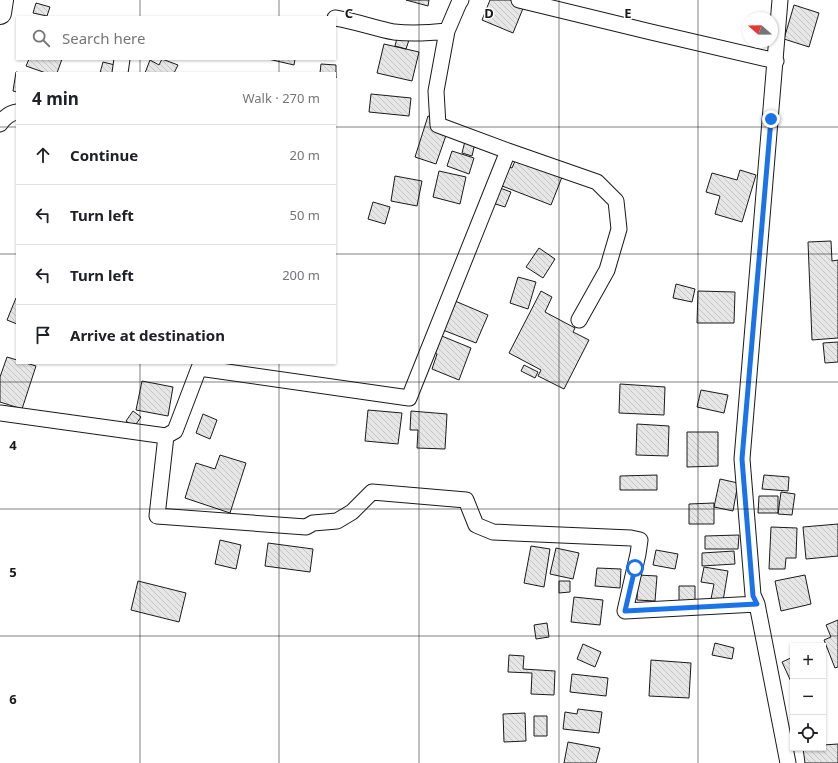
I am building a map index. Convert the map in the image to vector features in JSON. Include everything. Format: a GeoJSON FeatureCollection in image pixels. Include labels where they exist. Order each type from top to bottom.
{"type":"FeatureCollection","features":[{"type":"Feature","properties":{"kind":"highway"},"geometry":{"type":"LineString","coordinates":[[0,13],[2,0]]}},
{"type":"Feature","properties":{"kind":"street"},"geometry":{"type":"LineString","coordinates":[[461,0],[458,3],[447,31],[436,91],[438,125],[597,182],[616,202],[619,229],[606,270],[579,320]]}},
{"type":"Feature","properties":{"kind":"street"},"geometry":{"type":"LineString","coordinates":[[519,0],[776,60]]}},
{"type":"Feature","properties":{"kind":"street"},"geometry":{"type":"LineString","coordinates":[[780,0],[742,459],[753,596],[757,604],[788,763]]}},
{"type":"Feature","properties":{"kind":"street"},"geometry":{"type":"LineString","coordinates":[[336,18],[394,32],[416,34],[447,31]]}},
{"type":"Feature","properties":{"kind":"street"},"geometry":{"type":"LineString","coordinates":[[120,72],[122,60]]}},
{"type":"Feature","properties":{"kind":"street"},"geometry":{"type":"LineString","coordinates":[[0,124],[4,118],[16,112]]}},
{"type":"Feature","properties":{"kind":"street"},"geometry":{"type":"LineString","coordinates":[[0,413],[166,436],[175,431],[199,368],[409,398],[508,151]]}},
{"type":"Feature","properties":{"kind":"street"},"geometry":{"type":"LineString","coordinates":[[166,436],[157,516],[306,527],[313,523],[337,521],[352,512],[372,492],[466,500],[476,525],[493,532],[631,538],[640,540],[625,611],[757,604]]}},
{"type":"Feature","properties":{"kind":"building"},"geometry":{"type":"Polygon","coordinates":[[[406,0],[429,0],[428,6],[406,0]]]}},
{"type":"Feature","properties":{"kind":"building"},"geometry":{"type":"Polygon","coordinates":[[[490,0],[510,0],[524,6],[513,33],[482,20],[490,0]]]}},
{"type":"Feature","properties":{"kind":"building"},"geometry":{"type":"Polygon","coordinates":[[[36,3],[50,7],[47,16],[33,13],[36,3]]]}},
{"type":"Feature","properties":{"kind":"building"},"geometry":{"type":"Polygon","coordinates":[[[794,5],[819,13],[809,47],[784,39],[794,5]]]}},
{"type":"Feature","properties":{"kind":"building"},"geometry":{"type":"Polygon","coordinates":[[[398,34],[410,37],[406,49],[395,46],[398,34]]]}},
{"type":"Feature","properties":{"kind":"building"},"geometry":{"type":"Polygon","coordinates":[[[384,44],[419,52],[412,81],[377,73],[384,44]]]}},
{"type":"Feature","properties":{"kind":"building"},"geometry":{"type":"Polygon","coordinates":[[[29,60],[62,60],[57,72],[43,72],[26,66],[29,60]]]}},
{"type":"Feature","properties":{"kind":"building"},"geometry":{"type":"Polygon","coordinates":[[[150,60],[159,65],[162,60],[165,60],[178,65],[174,72],[145,72],[150,60]]]}},
{"type":"Feature","properties":{"kind":"building"},"geometry":{"type":"Polygon","coordinates":[[[272,60],[295,60],[294,65],[272,60]]]}},
{"type":"Feature","properties":{"kind":"building"},"geometry":{"type":"Polygon","coordinates":[[[103,62],[127,68],[126,72],[100,72],[103,62]]]}},
{"type":"Feature","properties":{"kind":"building"},"geometry":{"type":"Polygon","coordinates":[[[321,64],[336,65],[336,72],[320,72],[321,64]]]}},
{"type":"Feature","properties":{"kind":"building"},"geometry":{"type":"Polygon","coordinates":[[[16,72],[16,92],[13,91],[16,72]]]}},
{"type":"Feature","properties":{"kind":"building"},"geometry":{"type":"Polygon","coordinates":[[[371,94],[411,98],[409,116],[369,112],[371,94]]]}},
{"type":"Feature","properties":{"kind":"building"},"geometry":{"type":"Polygon","coordinates":[[[428,116],[450,124],[436,164],[415,157],[428,116]]]}},
{"type":"Feature","properties":{"kind":"building"},"geometry":{"type":"Polygon","coordinates":[[[465,141],[475,143],[472,156],[462,153],[465,141]]]}},
{"type":"Feature","properties":{"kind":"building"},"geometry":{"type":"Polygon","coordinates":[[[452,151],[474,158],[469,174],[447,166],[452,151]]]}},
{"type":"Feature","properties":{"kind":"building"},"geometry":{"type":"Polygon","coordinates":[[[518,154],[564,172],[551,205],[497,184],[505,165],[512,168],[518,154]]]}},
{"type":"Feature","properties":{"kind":"building"},"geometry":{"type":"Polygon","coordinates":[[[740,170],[756,175],[742,222],[715,214],[720,196],[706,192],[712,173],[737,180],[740,170]]]}},
{"type":"Feature","properties":{"kind":"building"},"geometry":{"type":"Polygon","coordinates":[[[439,171],[466,177],[460,204],[433,197],[439,171]]]}},
{"type":"Feature","properties":{"kind":"building"},"geometry":{"type":"Polygon","coordinates":[[[395,176],[422,181],[417,206],[391,201],[395,176]]]}},
{"type":"Feature","properties":{"kind":"building"},"geometry":{"type":"Polygon","coordinates":[[[489,184],[511,192],[505,207],[483,200],[489,184]]]}},
{"type":"Feature","properties":{"kind":"building"},"geometry":{"type":"Polygon","coordinates":[[[373,202],[390,207],[385,224],[368,219],[373,202]]]}},
{"type":"Feature","properties":{"kind":"building"},"geometry":{"type":"Polygon","coordinates":[[[831,241],[832,261],[838,260],[838,338],[812,340],[808,242],[831,241]]]}},
{"type":"Feature","properties":{"kind":"building"},"geometry":{"type":"Polygon","coordinates":[[[539,248],[555,259],[543,278],[526,267],[539,248]]]}},
{"type":"Feature","properties":{"kind":"building"},"geometry":{"type":"Polygon","coordinates":[[[518,277],[536,282],[528,309],[510,303],[518,277]]]}},
{"type":"Feature","properties":{"kind":"building"},"geometry":{"type":"Polygon","coordinates":[[[676,284],[695,289],[692,302],[673,298],[676,284]]]}},
{"type":"Feature","properties":{"kind":"building"},"geometry":{"type":"Polygon","coordinates":[[[541,291],[552,297],[545,312],[575,328],[573,332],[589,340],[564,389],[538,376],[541,370],[509,353],[541,291]]]}},
{"type":"Feature","properties":{"kind":"building"},"geometry":{"type":"Polygon","coordinates":[[[698,291],[735,292],[734,323],[697,323],[698,291]]]}},
{"type":"Feature","properties":{"kind":"building"},"geometry":{"type":"Polygon","coordinates":[[[16,298],[16,324],[7,320],[16,298]]]}},
{"type":"Feature","properties":{"kind":"building"},"geometry":{"type":"Polygon","coordinates":[[[455,301],[488,315],[476,343],[443,330],[455,301]]]}},
{"type":"Feature","properties":{"kind":"building"},"geometry":{"type":"Polygon","coordinates":[[[432,332],[471,348],[459,380],[432,369],[437,354],[426,350],[432,332]]]}},
{"type":"Feature","properties":{"kind":"building"},"geometry":{"type":"Polygon","coordinates":[[[838,342],[838,362],[825,363],[823,343],[838,342]]]}},
{"type":"Feature","properties":{"kind":"building"},"geometry":{"type":"Polygon","coordinates":[[[7,357],[16,360],[16,364],[29,364],[36,366],[22,409],[0,402],[0,377],[7,357]]]}},
{"type":"Feature","properties":{"kind":"building"},"geometry":{"type":"Polygon","coordinates":[[[524,365],[538,372],[535,378],[521,371],[524,365]]]}},
{"type":"Feature","properties":{"kind":"building"},"geometry":{"type":"Polygon","coordinates":[[[142,381],[173,387],[168,416],[136,410],[142,381]]]}},
{"type":"Feature","properties":{"kind":"building"},"geometry":{"type":"Polygon","coordinates":[[[620,384],[665,387],[664,415],[619,413],[620,384]]]}},
{"type":"Feature","properties":{"kind":"building"},"geometry":{"type":"Polygon","coordinates":[[[701,390],[728,395],[724,413],[697,407],[701,390]]]}},
{"type":"Feature","properties":{"kind":"building"},"geometry":{"type":"Polygon","coordinates":[[[368,410],[402,413],[398,444],[365,441],[368,410]]]}},
{"type":"Feature","properties":{"kind":"building"},"geometry":{"type":"Polygon","coordinates":[[[133,411],[141,417],[134,427],[126,421],[133,411]]]}},
{"type":"Feature","properties":{"kind":"building"},"geometry":{"type":"Polygon","coordinates":[[[411,411],[447,414],[445,449],[417,448],[418,430],[410,430],[411,411]]]}},
{"type":"Feature","properties":{"kind":"building"},"geometry":{"type":"Polygon","coordinates":[[[203,414],[217,420],[210,439],[196,433],[203,414]]]}},
{"type":"Feature","properties":{"kind":"building"},"geometry":{"type":"Polygon","coordinates":[[[637,424],[669,426],[668,456],[636,455],[637,424]]]}},
{"type":"Feature","properties":{"kind":"building"},"geometry":{"type":"Polygon","coordinates":[[[687,432],[718,432],[718,466],[687,467],[687,432]]]}},
{"type":"Feature","properties":{"kind":"building"},"geometry":{"type":"Polygon","coordinates":[[[220,455],[246,463],[230,513],[185,498],[196,463],[215,469],[220,455]]]}},
{"type":"Feature","properties":{"kind":"building"},"geometry":{"type":"Polygon","coordinates":[[[657,475],[657,490],[620,490],[620,476],[657,475]]]}},
{"type":"Feature","properties":{"kind":"building"},"geometry":{"type":"Polygon","coordinates":[[[764,475],[789,477],[788,491],[762,489],[764,475]]]}},
{"type":"Feature","properties":{"kind":"building"},"geometry":{"type":"Polygon","coordinates":[[[720,479],[738,483],[733,511],[714,507],[720,479]]]}},
{"type":"Feature","properties":{"kind":"building"},"geometry":{"type":"Polygon","coordinates":[[[781,492],[795,494],[792,515],[778,514],[781,492]]]}},
{"type":"Feature","properties":{"kind":"building"},"geometry":{"type":"Polygon","coordinates":[[[759,496],[778,496],[778,513],[758,513],[759,496]]]}},
{"type":"Feature","properties":{"kind":"building"},"geometry":{"type":"Polygon","coordinates":[[[714,503],[714,524],[689,524],[689,504],[714,503]]]}},
{"type":"Feature","properties":{"kind":"building"},"geometry":{"type":"Polygon","coordinates":[[[838,524],[838,556],[806,559],[803,527],[838,524]]]}},
{"type":"Feature","properties":{"kind":"building"},"geometry":{"type":"Polygon","coordinates":[[[771,527],[797,528],[796,558],[786,558],[785,569],[769,569],[771,527]]]}},
{"type":"Feature","properties":{"kind":"building"},"geometry":{"type":"Polygon","coordinates":[[[739,535],[738,549],[705,549],[705,536],[739,535]]]}},
{"type":"Feature","properties":{"kind":"building"},"geometry":{"type":"Polygon","coordinates":[[[220,540],[241,545],[236,569],[215,564],[220,540]]]}},
{"type":"Feature","properties":{"kind":"building"},"geometry":{"type":"Polygon","coordinates":[[[268,543],[313,549],[310,572],[265,566],[268,543]]]}},
{"type":"Feature","properties":{"kind":"building"},"geometry":{"type":"Polygon","coordinates":[[[531,546],[550,549],[544,587],[524,583],[531,546]]]}},
{"type":"Feature","properties":{"kind":"building"},"geometry":{"type":"Polygon","coordinates":[[[556,548],[579,553],[573,579],[550,574],[556,548]]]}},
{"type":"Feature","properties":{"kind":"building"},"geometry":{"type":"Polygon","coordinates":[[[656,550],[678,554],[675,569],[653,565],[656,550]]]}},
{"type":"Feature","properties":{"kind":"building"},"geometry":{"type":"Polygon","coordinates":[[[734,551],[735,564],[702,566],[702,553],[734,551]]]}},
{"type":"Feature","properties":{"kind":"building"},"geometry":{"type":"Polygon","coordinates":[[[704,567],[728,571],[723,601],[711,599],[714,584],[701,582],[704,567]]]}},
{"type":"Feature","properties":{"kind":"building"},"geometry":{"type":"Polygon","coordinates":[[[597,568],[621,569],[620,588],[595,586],[597,568]]]}},
{"type":"Feature","properties":{"kind":"building"},"geometry":{"type":"Polygon","coordinates":[[[638,575],[657,576],[655,601],[637,600],[638,575]]]}},
{"type":"Feature","properties":{"kind":"building"},"geometry":{"type":"Polygon","coordinates":[[[805,575],[811,604],[781,611],[775,581],[805,575]]]}},
{"type":"Feature","properties":{"kind":"building"},"geometry":{"type":"Polygon","coordinates":[[[138,581],[186,593],[179,622],[131,610],[138,581]]]}},
{"type":"Feature","properties":{"kind":"building"},"geometry":{"type":"Polygon","coordinates":[[[559,581],[570,581],[570,592],[559,593],[559,581]]]}},
{"type":"Feature","properties":{"kind":"building"},"geometry":{"type":"Polygon","coordinates":[[[679,586],[695,586],[695,602],[679,602],[679,586]]]}},
{"type":"Feature","properties":{"kind":"building"},"geometry":{"type":"Polygon","coordinates":[[[574,597],[603,600],[600,625],[571,622],[574,597]]]}},
{"type":"Feature","properties":{"kind":"building"},"geometry":{"type":"Polygon","coordinates":[[[838,620],[838,667],[835,668],[824,640],[831,637],[826,625],[838,620]]]}},
{"type":"Feature","properties":{"kind":"building"},"geometry":{"type":"Polygon","coordinates":[[[547,623],[549,637],[536,639],[534,625],[547,623]]]}},
{"type":"Feature","properties":{"kind":"building"},"geometry":{"type":"Polygon","coordinates":[[[715,643],[734,648],[732,659],[712,655],[715,643]]]}},
{"type":"Feature","properties":{"kind":"building"},"geometry":{"type":"Polygon","coordinates":[[[583,644],[601,652],[595,667],[577,659],[583,644]]]}},
{"type":"Feature","properties":{"kind":"building"},"geometry":{"type":"Polygon","coordinates":[[[509,655],[524,656],[523,669],[555,671],[554,695],[531,694],[532,673],[508,672],[509,655]]]}},
{"type":"Feature","properties":{"kind":"building"},"geometry":{"type":"Polygon","coordinates":[[[790,658],[790,679],[782,662],[790,658]]]}},
{"type":"Feature","properties":{"kind":"building"},"geometry":{"type":"Polygon","coordinates":[[[651,660],[691,663],[689,698],[649,696],[651,660]]]}},
{"type":"Feature","properties":{"kind":"building"},"geometry":{"type":"Polygon","coordinates":[[[572,674],[608,678],[606,696],[570,692],[572,674]]]}},
{"type":"Feature","properties":{"kind":"building"},"geometry":{"type":"Polygon","coordinates":[[[578,709],[602,712],[599,733],[563,729],[565,712],[577,714],[578,709]]]}},
{"type":"Feature","properties":{"kind":"building"},"geometry":{"type":"Polygon","coordinates":[[[525,713],[526,741],[504,742],[503,714],[525,713]]]}},
{"type":"Feature","properties":{"kind":"building"},"geometry":{"type":"Polygon","coordinates":[[[534,716],[547,716],[547,736],[534,736],[534,716]]]}},
{"type":"Feature","properties":{"kind":"building"},"geometry":{"type":"Polygon","coordinates":[[[568,742],[600,748],[596,763],[564,763],[568,742]]]}},
{"type":"Feature","properties":{"kind":"building"},"geometry":{"type":"Polygon","coordinates":[[[838,744],[838,763],[805,763],[803,751],[826,751],[826,745],[838,744]]]}},
{"type":"Feature","properties":{"kind":"route"},"geometry":{"type":"LineString","coordinates":[[635,568],[625,611],[757,604],[753,596],[742,459],[771,119]]}}]}
